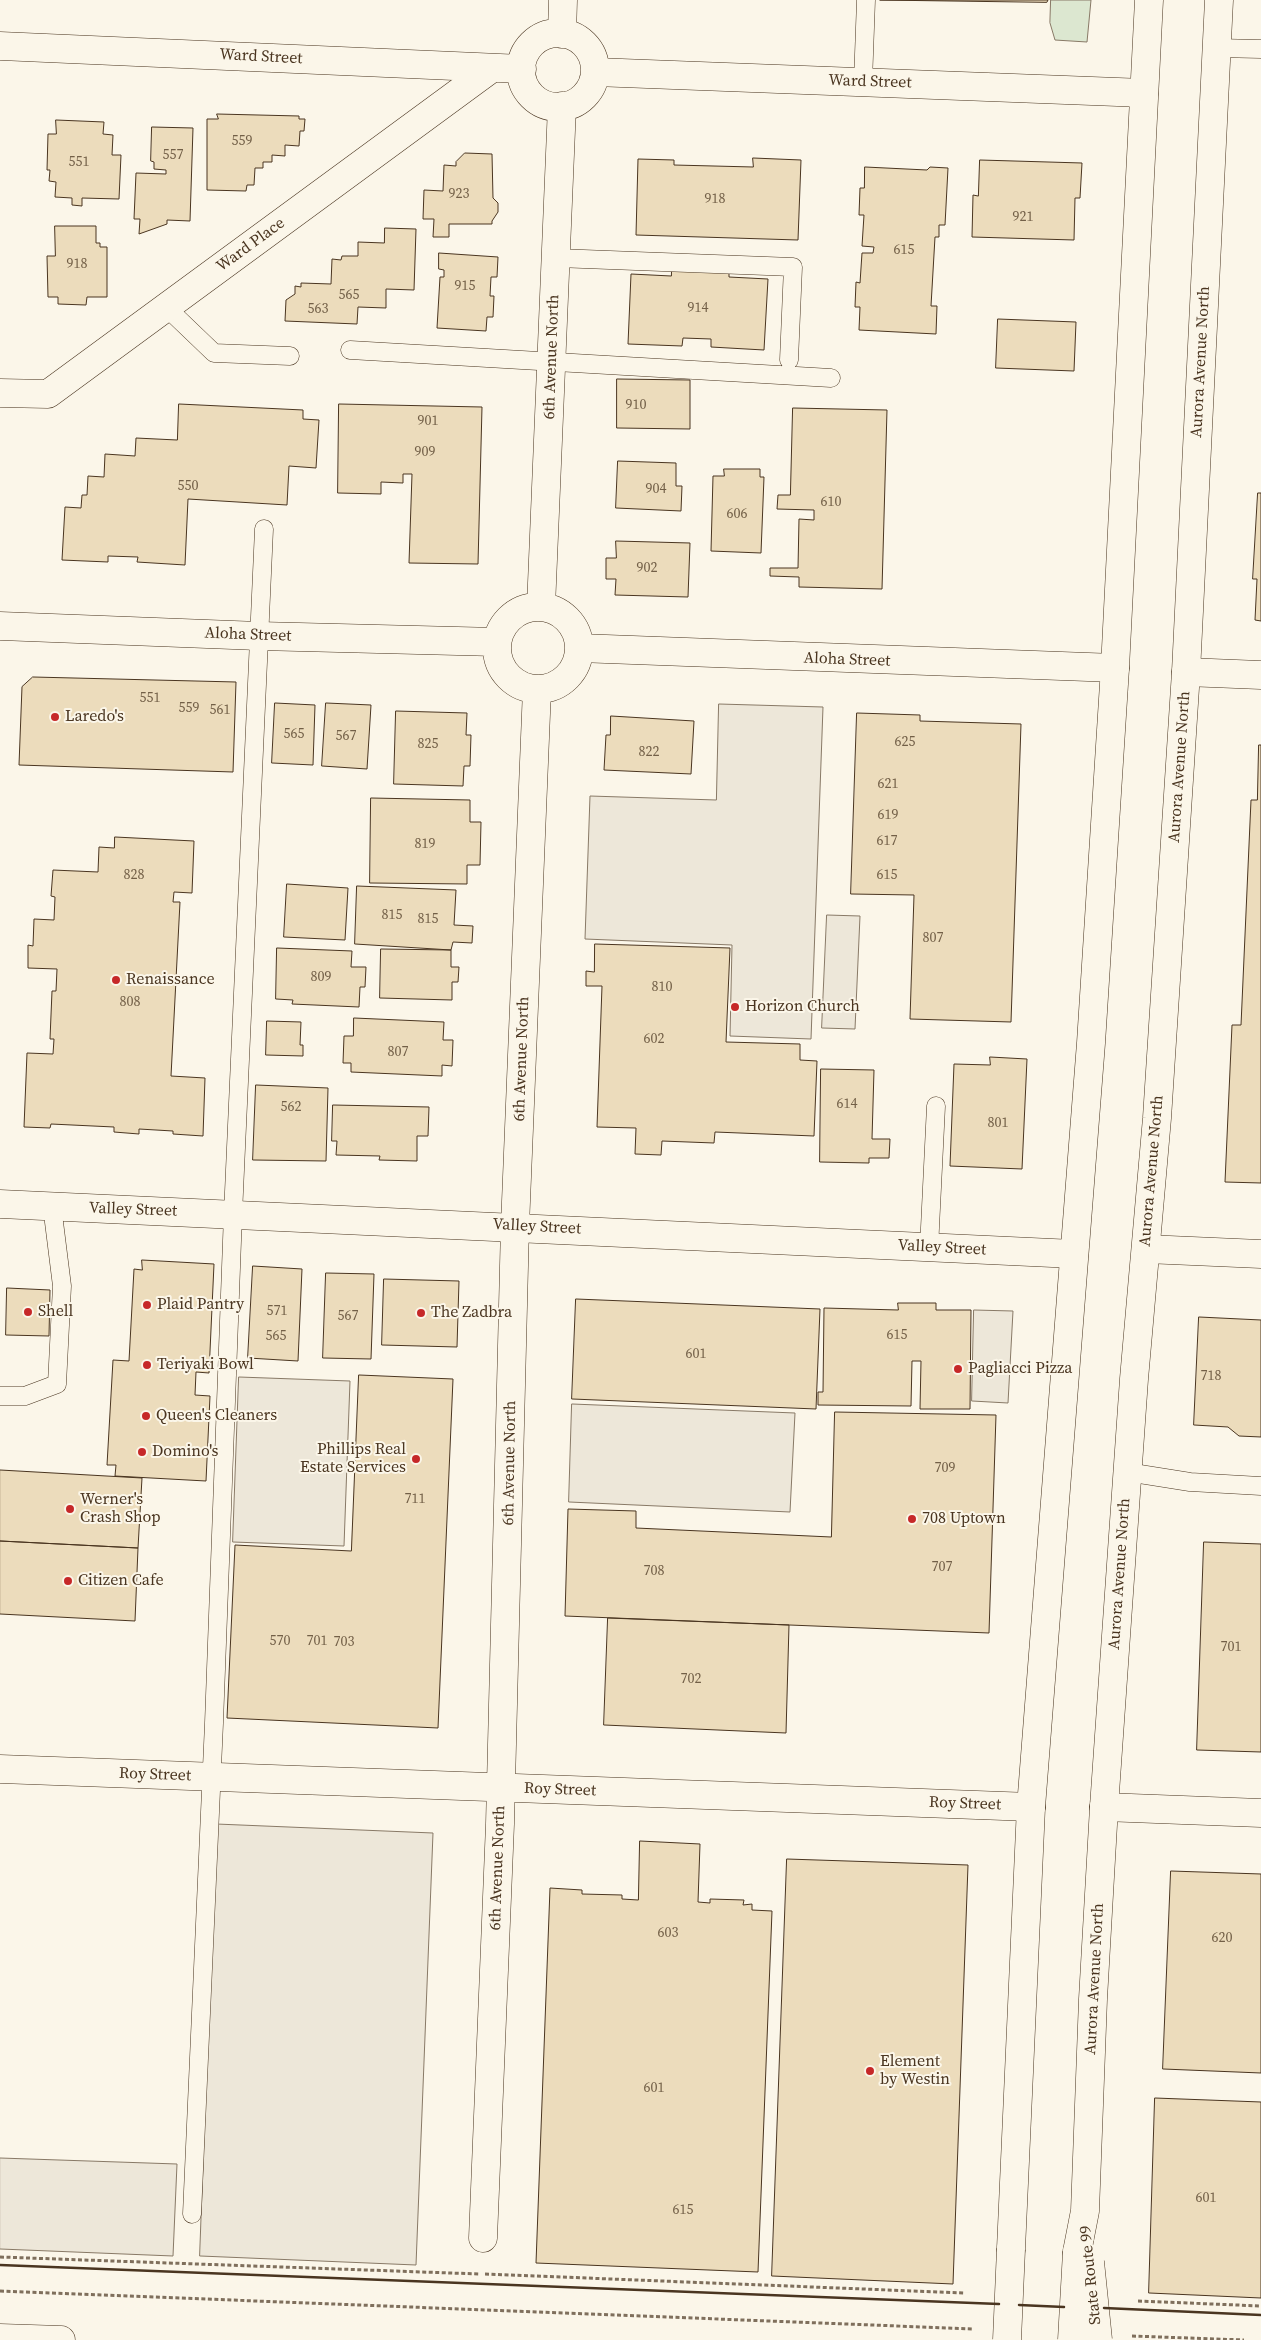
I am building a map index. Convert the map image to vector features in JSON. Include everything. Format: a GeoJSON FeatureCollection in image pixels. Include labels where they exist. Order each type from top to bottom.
{"type":"FeatureCollection","features":[{"type":"Feature","properties":{"kind":"main road"},"geometry":{"type":"LineString","coordinates":[[562,34],[563,0]]}},
{"type":"Feature","properties":{"kind":"main road"},"geometry":{"type":"LineString","coordinates":[[1007,2340],[1030,1807],[1091,1043],[1114,668],[1149,0]]}},
{"type":"Feature","properties":{"kind":"main road","name":"Aurora Avenue North"},"geometry":{"type":"LineString","coordinates":[[1072,2340],[1083,2253],[1093,1999],[1104,1807],[1127,1472],[1157,1118],[1186,672],[1219,0]]}},
{"type":"Feature","properties":{"kind":"main road"},"geometry":{"type":"LineString","coordinates":[[562,34],[579,39],[588,48],[594,59],[595,72],[593,84],[586,95],[577,102],[562,106],[543,104],[533,97],[526,88],[522,77],[525,54],[532,44],[542,37],[562,34]]}},
{"type":"Feature","properties":{"kind":"main road","name":"Ward Street"},"geometry":{"type":"LineString","coordinates":[[0,46],[522,69]]}},
{"type":"Feature","properties":{"kind":"main road","name":"Ward Place"},"geometry":{"type":"LineString","coordinates":[[0,393],[48,394],[492,68]]}},
{"type":"Feature","properties":{"kind":"main road","name":"Ward Street"},"geometry":{"type":"LineString","coordinates":[[595,72],[1144,93]]}},
{"type":"Feature","properties":{"kind":"main road","name":"6th Avenue North"},"geometry":{"type":"LineString","coordinates":[[541,607],[562,106]]}},
{"type":"Feature","properties":{"kind":"main road"},"geometry":{"type":"LineString","coordinates":[[541,607],[551,609],[564,616],[573,626],[579,648],[575,667],[566,678],[555,686],[537,689],[517,684],[507,675],[496,652],[502,626],[511,616],[523,609],[541,607]]}},
{"type":"Feature","properties":{"kind":"main road","name":"Aloha Street"},"geometry":{"type":"LineString","coordinates":[[0,626],[259,636],[497,642]]}},
{"type":"Feature","properties":{"kind":"main road","name":"Aloha Street"},"geometry":{"type":"LineString","coordinates":[[579,648],[1114,668]]}},
{"type":"Feature","properties":{"kind":"main road"},"geometry":{"type":"LineString","coordinates":[[1186,672],[1261,675]]}},
{"type":"Feature","properties":{"kind":"main road","name":"6th Avenue North"},"geometry":{"type":"LineString","coordinates":[[484,2238],[500,1788],[515,1226],[537,689]]}},
{"type":"Feature","properties":{"kind":"main road","name":"Valley Street"},"geometry":{"type":"LineString","coordinates":[[0,1204],[515,1226],[1074,1254]]}},
{"type":"Feature","properties":{"kind":"main road"},"geometry":{"type":"LineString","coordinates":[[1146,1249],[1261,1254]]}},
{"type":"Feature","properties":{"kind":"main road","name":"Roy Street"},"geometry":{"type":"LineString","coordinates":[[0,1770],[1030,1807]]}},
{"type":"Feature","properties":{"kind":"main road"},"geometry":{"type":"LineString","coordinates":[[1104,1807],[1261,1813]]}},
{"type":"Feature","properties":{"kind":"main road","name":"State Route 99"},"geometry":{"type":"LineString","coordinates":[[1083,2253],[1098,2340]]}},
{"type":"Feature","properties":{"kind":"main road"},"geometry":{"type":"LineString","coordinates":[[0,2338],[61,2340]]}},
{"type":"Feature","properties":{"kind":"lane"},"geometry":{"type":"LineString","coordinates":[[863,82],[866,0]]}},
{"type":"Feature","properties":{"kind":"lane"},"geometry":{"type":"LineString","coordinates":[[1216,48],[1261,49]]}},
{"type":"Feature","properties":{"kind":"lane"},"geometry":{"type":"LineString","coordinates":[[557,258],[793,267],[789,360]]}},
{"type":"Feature","properties":{"kind":"lane"},"geometry":{"type":"LineString","coordinates":[[166,307],[214,353],[290,356]]}},
{"type":"Feature","properties":{"kind":"lane"},"geometry":{"type":"LineString","coordinates":[[350,350],[831,378]]}},
{"type":"Feature","properties":{"kind":"lane"},"geometry":{"type":"LineString","coordinates":[[192,2214],[233,1214],[264,529]]}},
{"type":"Feature","properties":{"kind":"lane"},"geometry":{"type":"LineString","coordinates":[[929,1248],[936,1106]]}},
{"type":"Feature","properties":{"kind":"lane"},"geometry":{"type":"LineString","coordinates":[[0,1396],[25,1396],[57,1384],[62,1286],[52,1206]]}},
{"type":"Feature","properties":{"kind":"lane"},"geometry":{"type":"LineString","coordinates":[[1127,1472],[1190,1482],[1261,1486]]}},
{"type":"Feature","properties":{"kind":"path"},"geometry":{"type":"LineString","coordinates":[[0,2256],[964,2293]]}},
{"type":"Feature","properties":{"kind":"path"},"geometry":{"type":"LineString","coordinates":[[0,2291],[976,2330]]}},
{"type":"Feature","properties":{"kind":"path"},"geometry":{"type":"LineString","coordinates":[[1138,2301],[1261,2306]]}},
{"type":"Feature","properties":{"kind":"path"},"geometry":{"type":"LineString","coordinates":[[1125,2335],[1244,2340]]}},
{"type":"Feature","properties":{"kind":"green space"},"geometry":{"type":"Polygon","coordinates":[[[1051,0],[1091,0],[1087,42],[1055,40],[1050,23],[1051,0]]]}},
{"type":"Feature","properties":{"kind":"shaded area"},"geometry":{"type":"Polygon","coordinates":[[[719,704],[823,707],[811,1039],[730,1036],[732,945],[585,939],[590,796],[716,800],[719,704]]]}},
{"type":"Feature","properties":{"kind":"shaded area"},"geometry":{"type":"Polygon","coordinates":[[[827,915],[860,916],[855,1029],[822,1028],[827,915]]]}},
{"type":"Feature","properties":{"kind":"shaded area"},"geometry":{"type":"Polygon","coordinates":[[[974,1310],[1013,1311],[1008,1403],[972,1401],[974,1310]]]}},
{"type":"Feature","properties":{"kind":"shaded area"},"geometry":{"type":"Polygon","coordinates":[[[239,1377],[350,1381],[344,1546],[233,1542],[239,1377]]]}},
{"type":"Feature","properties":{"kind":"shaded area"},"geometry":{"type":"Polygon","coordinates":[[[572,1404],[795,1413],[790,1512],[569,1502],[572,1404]]]}},
{"type":"Feature","properties":{"kind":"shaded area"},"geometry":{"type":"Polygon","coordinates":[[[216,1824],[433,1833],[416,2265],[200,2256],[216,1824]]]}},
{"type":"Feature","properties":{"kind":"shaded area"},"geometry":{"type":"Polygon","coordinates":[[[0,2158],[177,2164],[173,2256],[0,2249],[0,2158]]]}},
{"type":"Feature","properties":{"kind":"building"},"geometry":{"type":"Polygon","coordinates":[[[880,0],[1048,0],[1047,2],[880,0]]]}},
{"type":"Feature","properties":{"kind":"building"},"geometry":{"type":"Polygon","coordinates":[[[217,114],[299,116],[299,119],[305,119],[304,131],[300,131],[299,146],[285,145],[285,156],[272,155],[272,162],[263,162],[263,168],[255,168],[254,185],[247,185],[246,191],[207,190],[207,119],[218,119],[217,114]]]}},
{"type":"Feature","properties":{"kind":"building"},"geometry":{"type":"Polygon","coordinates":[[[56,120],[104,122],[103,134],[113,135],[112,155],[121,155],[119,199],[82,198],[82,206],[72,205],[72,198],[55,197],[56,182],[49,181],[50,170],[47,170],[48,134],[56,134],[56,120]]]}},
{"type":"Feature","properties":{"kind":"building"},"geometry":{"type":"Polygon","coordinates":[[[152,127],[193,128],[190,221],[167,220],[167,224],[139,234],[140,219],[134,219],[136,173],[166,174],[166,170],[154,169],[154,162],[151,161],[152,127]]]}},
{"type":"Feature","properties":{"kind":"building"},"geometry":{"type":"Polygon","coordinates":[[[465,153],[492,154],[493,198],[498,203],[498,212],[492,224],[449,224],[449,237],[433,237],[434,219],[423,219],[424,190],[443,191],[444,165],[456,166],[456,162],[465,153]]]}},
{"type":"Feature","properties":{"kind":"building"},"geometry":{"type":"Polygon","coordinates":[[[753,158],[801,160],[798,240],[636,235],[638,159],[674,160],[674,165],[753,167],[753,158]]]}},
{"type":"Feature","properties":{"kind":"building"},"geometry":{"type":"Polygon","coordinates":[[[980,160],[1082,163],[1080,198],[1075,198],[1074,240],[972,237],[973,195],[978,196],[980,160]]]}},
{"type":"Feature","properties":{"kind":"building"},"geometry":{"type":"Polygon","coordinates":[[[865,167],[927,170],[930,167],[948,168],[945,225],[939,225],[939,237],[935,237],[931,306],[937,306],[936,334],[859,330],[860,307],[855,307],[856,282],[860,283],[862,253],[873,253],[874,247],[862,246],[864,215],[859,215],[860,188],[864,188],[865,167]]]}},
{"type":"Feature","properties":{"kind":"building"},"geometry":{"type":"Polygon","coordinates":[[[55,226],[96,226],[96,243],[100,243],[100,247],[107,247],[107,297],[87,297],[86,305],[58,304],[58,297],[48,297],[47,256],[55,256],[55,226]]]}},
{"type":"Feature","properties":{"kind":"building"},"geometry":{"type":"Polygon","coordinates":[[[385,228],[416,229],[414,290],[386,289],[386,308],[358,307],[357,324],[285,321],[286,300],[295,294],[295,286],[301,287],[301,283],[331,284],[332,259],[341,260],[342,256],[358,256],[358,242],[384,243],[385,228]]]}},
{"type":"Feature","properties":{"kind":"building"},"geometry":{"type":"Polygon","coordinates":[[[439,253],[498,257],[497,277],[491,277],[490,296],[494,296],[493,317],[487,317],[486,331],[437,328],[440,277],[444,277],[444,270],[439,269],[439,253]]]}},
{"type":"Feature","properties":{"kind":"building"},"geometry":{"type":"Polygon","coordinates":[[[672,268],[729,271],[729,277],[768,279],[764,350],[711,347],[711,339],[683,338],[682,346],[628,344],[631,274],[671,276],[672,268]]]}},
{"type":"Feature","properties":{"kind":"building"},"geometry":{"type":"Polygon","coordinates":[[[998,319],[1076,322],[1074,371],[996,368],[998,319]]]}},
{"type":"Feature","properties":{"kind":"building"},"geometry":{"type":"Polygon","coordinates":[[[617,379],[690,380],[690,429],[617,428],[617,379]]]}},
{"type":"Feature","properties":{"kind":"building"},"geometry":{"type":"Polygon","coordinates":[[[179,404],[303,410],[303,419],[319,420],[316,468],[289,466],[287,505],[188,499],[185,565],[137,562],[138,557],[108,556],[108,562],[62,560],[65,507],[81,508],[82,495],[87,495],[88,476],[104,477],[105,454],[135,456],[136,438],[177,440],[179,404]]]}},
{"type":"Feature","properties":{"kind":"building"},"geometry":{"type":"Polygon","coordinates":[[[339,404],[482,407],[478,564],[409,563],[412,474],[403,474],[403,483],[381,482],[381,494],[338,493],[339,404]]]}},
{"type":"Feature","properties":{"kind":"building"},"geometry":{"type":"Polygon","coordinates":[[[793,408],[887,410],[882,589],[799,587],[799,577],[770,576],[770,568],[798,568],[799,519],[814,520],[814,510],[777,509],[778,495],[790,495],[793,408]]]}},
{"type":"Feature","properties":{"kind":"building"},"geometry":{"type":"Polygon","coordinates":[[[618,461],[676,463],[676,486],[682,486],[681,511],[616,508],[618,461]]]}},
{"type":"Feature","properties":{"kind":"building"},"geometry":{"type":"Polygon","coordinates":[[[724,469],[760,469],[760,477],[764,477],[761,553],[711,551],[713,476],[724,476],[724,469]]]}},
{"type":"Feature","properties":{"kind":"building"},"geometry":{"type":"Polygon","coordinates":[[[1258,493],[1261,493],[1261,621],[1255,620],[1257,579],[1253,579],[1258,493]]]}},
{"type":"Feature","properties":{"kind":"building"},"geometry":{"type":"Polygon","coordinates":[[[616,541],[690,543],[688,597],[615,595],[616,579],[606,579],[606,558],[616,558],[616,541]]]}},
{"type":"Feature","properties":{"kind":"building"},"geometry":{"type":"Polygon","coordinates":[[[33,677],[236,682],[233,772],[19,765],[22,687],[33,677]]]}},
{"type":"Feature","properties":{"kind":"building"},"geometry":{"type":"Polygon","coordinates":[[[275,703],[315,705],[313,765],[272,763],[275,703]]]}},
{"type":"Feature","properties":{"kind":"building"},"geometry":{"type":"Polygon","coordinates":[[[326,703],[371,705],[367,769],[322,766],[326,703]]]}},
{"type":"Feature","properties":{"kind":"building"},"geometry":{"type":"Polygon","coordinates":[[[396,711],[467,713],[466,735],[471,735],[470,766],[464,766],[463,786],[394,784],[396,711]]]}},
{"type":"Feature","properties":{"kind":"building"},"geometry":{"type":"Polygon","coordinates":[[[857,713],[920,715],[920,721],[1021,724],[1011,1022],[910,1019],[914,895],[851,894],[857,713]]]}},
{"type":"Feature","properties":{"kind":"building"},"geometry":{"type":"Polygon","coordinates":[[[611,716],[694,721],[691,774],[604,770],[606,735],[610,735],[611,716]]]}},
{"type":"Feature","properties":{"kind":"building"},"geometry":{"type":"Polygon","coordinates":[[[1259,745],[1261,745],[1261,1183],[1225,1182],[1232,1025],[1241,1025],[1251,800],[1257,800],[1259,745]]]}},
{"type":"Feature","properties":{"kind":"building"},"geometry":{"type":"Polygon","coordinates":[[[371,798],[470,800],[470,822],[481,822],[480,865],[467,865],[467,884],[370,883],[371,798]]]}},
{"type":"Feature","properties":{"kind":"building","name":"Renaissance"},"geometry":{"type":"Polygon","coordinates":[[[115,837],[194,841],[192,893],[174,892],[173,902],[180,902],[171,1076],[205,1078],[203,1136],[173,1134],[173,1131],[139,1129],[139,1134],[114,1132],[114,1127],[51,1124],[50,1128],[24,1127],[27,1053],[53,1054],[54,1039],[50,1039],[52,991],[56,991],[57,969],[28,968],[28,945],[33,946],[34,919],[54,920],[55,897],[51,896],[53,870],[98,872],[99,847],[114,848],[115,837]]]}},
{"type":"Feature","properties":{"kind":"building"},"geometry":{"type":"Polygon","coordinates":[[[287,884],[348,888],[345,940],[284,937],[287,884]]]}},
{"type":"Feature","properties":{"kind":"building"},"geometry":{"type":"Polygon","coordinates":[[[357,886],[456,890],[454,925],[473,926],[472,943],[453,942],[451,950],[355,944],[357,886]]]}},
{"type":"Feature","properties":{"kind":"building"},"geometry":{"type":"Polygon","coordinates":[[[595,944],[730,948],[726,1042],[800,1044],[800,1060],[817,1061],[814,1136],[715,1132],[714,1143],[662,1141],[661,1155],[635,1154],[636,1128],[597,1127],[602,986],[586,986],[586,971],[594,972],[595,944]]]}},
{"type":"Feature","properties":{"kind":"building"},"geometry":{"type":"Polygon","coordinates":[[[277,948],[352,951],[351,967],[366,967],[365,987],[360,987],[359,1007],[292,1004],[293,1000],[276,999],[277,948]]]}},
{"type":"Feature","properties":{"kind":"building"},"geometry":{"type":"Polygon","coordinates":[[[381,949],[451,950],[451,967],[459,967],[458,982],[452,982],[452,1000],[380,998],[381,949]]]}},
{"type":"Feature","properties":{"kind":"building"},"geometry":{"type":"Polygon","coordinates":[[[354,1018],[444,1022],[443,1040],[453,1040],[452,1066],[442,1065],[442,1076],[351,1072],[351,1063],[343,1063],[344,1036],[353,1036],[354,1018]]]}},
{"type":"Feature","properties":{"kind":"building"},"geometry":{"type":"Polygon","coordinates":[[[267,1021],[301,1022],[300,1045],[303,1045],[303,1056],[266,1055],[267,1021]]]}},
{"type":"Feature","properties":{"kind":"building"},"geometry":{"type":"Polygon","coordinates":[[[990,1057],[1027,1059],[1022,1169],[950,1166],[954,1064],[990,1065],[990,1057]]]}},
{"type":"Feature","properties":{"kind":"building"},"geometry":{"type":"Polygon","coordinates":[[[821,1069],[874,1070],[872,1139],[890,1139],[889,1158],[869,1158],[869,1163],[820,1162],[821,1069]]]}},
{"type":"Feature","properties":{"kind":"building"},"geometry":{"type":"Polygon","coordinates":[[[256,1085],[328,1088],[326,1161],[253,1160],[256,1085]]]}},
{"type":"Feature","properties":{"kind":"building"},"geometry":{"type":"Polygon","coordinates":[[[333,1105],[429,1107],[428,1136],[417,1136],[417,1161],[379,1160],[380,1156],[336,1155],[337,1141],[332,1141],[333,1105]]]}},
{"type":"Feature","properties":{"kind":"building"},"geometry":{"type":"Polygon","coordinates":[[[142,1260],[214,1264],[209,1373],[196,1372],[195,1395],[210,1396],[206,1481],[115,1476],[116,1465],[107,1465],[113,1360],[129,1361],[134,1269],[142,1270],[142,1260]]]}},
{"type":"Feature","properties":{"kind":"building"},"geometry":{"type":"Polygon","coordinates":[[[253,1266],[302,1269],[298,1361],[248,1358],[253,1266]]]}},
{"type":"Feature","properties":{"kind":"building"},"geometry":{"type":"Polygon","coordinates":[[[326,1273],[374,1274],[371,1359],[323,1358],[326,1273]]]}},
{"type":"Feature","properties":{"kind":"building","name":"The Zadbra"},"geometry":{"type":"Polygon","coordinates":[[[384,1279],[459,1281],[457,1347],[382,1345],[384,1279]]]}},
{"type":"Feature","properties":{"kind":"building","name":"Shell"},"geometry":{"type":"Polygon","coordinates":[[[7,1288],[50,1290],[49,1336],[6,1335],[7,1288]]]}},
{"type":"Feature","properties":{"kind":"building"},"geometry":{"type":"Polygon","coordinates":[[[576,1299],[820,1309],[816,1409],[572,1399],[576,1299]]]}},
{"type":"Feature","properties":{"kind":"building"},"geometry":{"type":"Polygon","coordinates":[[[898,1303],[936,1303],[936,1310],[971,1310],[970,1409],[920,1409],[921,1361],[912,1361],[911,1406],[818,1405],[818,1392],[823,1392],[824,1308],[898,1310],[898,1303]]]}},
{"type":"Feature","properties":{"kind":"building"},"geometry":{"type":"Polygon","coordinates":[[[1199,1317],[1261,1320],[1261,1437],[1239,1436],[1228,1427],[1194,1425],[1199,1317]]]}},
{"type":"Feature","properties":{"kind":"building"},"geometry":{"type":"Polygon","coordinates":[[[359,1375],[453,1379],[438,1728],[227,1718],[235,1545],[351,1551],[359,1375]]]}},
{"type":"Feature","properties":{"kind":"building","name":"708 Uptown"},"geometry":{"type":"Polygon","coordinates":[[[835,1412],[996,1415],[989,1633],[565,1616],[568,1509],[636,1511],[636,1528],[831,1537],[835,1412]]]}},
{"type":"Feature","properties":{"kind":"building","name":"Werner's Crash Shop"},"geometry":{"type":"Polygon","coordinates":[[[0,1470],[142,1478],[138,1548],[0,1541],[0,1470]]]}},
{"type":"Feature","properties":{"kind":"building","name":"Citizen Cafe"},"geometry":{"type":"Polygon","coordinates":[[[0,1541],[138,1548],[135,1621],[0,1614],[0,1541]]]}},
{"type":"Feature","properties":{"kind":"building"},"geometry":{"type":"Polygon","coordinates":[[[1204,1542],[1261,1544],[1261,1752],[1197,1750],[1204,1542]]]}},
{"type":"Feature","properties":{"kind":"building"},"geometry":{"type":"Polygon","coordinates":[[[608,1618],[789,1625],[786,1733],[604,1725],[608,1618]]]}},
{"type":"Feature","properties":{"kind":"building"},"geometry":{"type":"Polygon","coordinates":[[[640,1841],[700,1844],[698,1902],[710,1903],[710,1899],[744,1900],[743,1905],[752,1904],[752,1910],[772,1911],[758,2272],[536,2263],[550,1888],[582,1890],[582,1894],[622,1895],[622,1899],[638,1900],[640,1841]]]}},
{"type":"Feature","properties":{"kind":"building","name":"Element by Westin"},"geometry":{"type":"Polygon","coordinates":[[[787,1859],[968,1865],[953,2284],[772,2276],[787,1859]]]}},
{"type":"Feature","properties":{"kind":"building"},"geometry":{"type":"Polygon","coordinates":[[[1171,1871],[1261,1874],[1261,2073],[1163,2069],[1171,1871]]]}},
{"type":"Feature","properties":{"kind":"building"},"geometry":{"type":"Polygon","coordinates":[[[1155,2098],[1261,2102],[1261,2298],[1149,2293],[1155,2098]]]}},
{"type":"Feature","properties":{"kind":"wall"},"geometry":{"type":"LineString","coordinates":[[0,2265],[999,2304]]}},
{"type":"Feature","properties":{"kind":"wall"},"geometry":{"type":"LineString","coordinates":[[1019,2305],[1064,2307]]}},
{"type":"Feature","properties":{"kind":"wall"},"geometry":{"type":"LineString","coordinates":[[1104,2308],[1261,2315]]}},
{"type":"Feature","properties":{"kind":"place","name":"Laredo's"},"geometry":{"type":"Point","coordinates":[55,717]}},
{"type":"Feature","properties":{"kind":"place","name":"Renaissance"},"geometry":{"type":"Point","coordinates":[116,980]}},
{"type":"Feature","properties":{"kind":"place","name":"Horizon Church"},"geometry":{"type":"Point","coordinates":[735,1007]}},
{"type":"Feature","properties":{"kind":"place","name":"Plaid Pantry"},"geometry":{"type":"Point","coordinates":[147,1305]}},
{"type":"Feature","properties":{"kind":"place","name":"Shell"},"geometry":{"type":"Point","coordinates":[28,1312]}},
{"type":"Feature","properties":{"kind":"place","name":"The Zadbra"},"geometry":{"type":"Point","coordinates":[421,1313]}},
{"type":"Feature","properties":{"kind":"place","name":"Teriyaki Bowl"},"geometry":{"type":"Point","coordinates":[147,1365]}},
{"type":"Feature","properties":{"kind":"place","name":"Pagliacci Pizza"},"geometry":{"type":"Point","coordinates":[958,1369]}},
{"type":"Feature","properties":{"kind":"place","name":"Queen's Cleaners"},"geometry":{"type":"Point","coordinates":[146,1416]}},
{"type":"Feature","properties":{"kind":"place","name":"Domino's"},"geometry":{"type":"Point","coordinates":[142,1452]}},
{"type":"Feature","properties":{"kind":"place","name":"Phillips Real Estate Services"},"geometry":{"type":"Point","coordinates":[416,1459]}},
{"type":"Feature","properties":{"kind":"place","name":"Werner's Crash Shop"},"geometry":{"type":"Point","coordinates":[70,1509]}},
{"type":"Feature","properties":{"kind":"place","name":"708 Uptown"},"geometry":{"type":"Point","coordinates":[912,1519]}},
{"type":"Feature","properties":{"kind":"place","name":"Citizen Cafe"},"geometry":{"type":"Point","coordinates":[68,1581]}},
{"type":"Feature","properties":{"kind":"place","name":"Element by Westin"},"geometry":{"type":"Point","coordinates":[870,2071]}}]}
